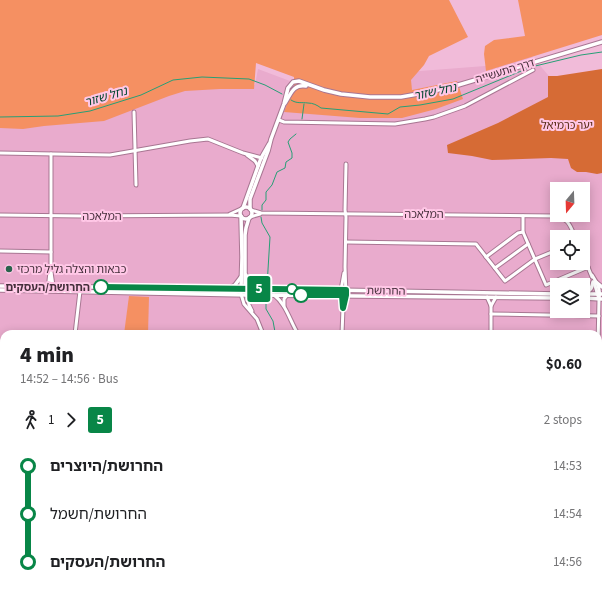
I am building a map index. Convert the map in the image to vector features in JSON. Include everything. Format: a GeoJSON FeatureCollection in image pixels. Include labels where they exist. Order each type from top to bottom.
{"type":"FeatureCollection","features":[{"type":"Feature","properties":{"kind":"street","name":"דרך התעשייה"},"geometry":{"type":"LineString","coordinates":[[284,104],[292,91],[301,85],[341,94],[370,97],[400,97],[429,92],[455,86],[602,42]]}},
{"type":"Feature","properties":{"kind":"street"},"geometry":{"type":"LineString","coordinates":[[279,120],[284,122],[395,124],[425,119],[465,106],[533,70]]}},
{"type":"Feature","properties":{"kind":"street","name":"דרך התעשייה"},"geometry":{"type":"LineString","coordinates":[[263,159],[279,120],[288,88],[293,82],[299,82],[313,87]]}},
{"type":"Feature","properties":{"kind":"street"},"geometry":{"type":"LineString","coordinates":[[134,112],[136,185]]}},
{"type":"Feature","properties":{"kind":"street"},"geometry":{"type":"LineString","coordinates":[[0,153],[110,154],[208,139],[263,159]]}},
{"type":"Feature","properties":{"kind":"street"},"geometry":{"type":"LineString","coordinates":[[243,153],[256,161],[258,166]]}},
{"type":"Feature","properties":{"kind":"street"},"geometry":{"type":"LineString","coordinates":[[50,289],[51,154]]}},
{"type":"Feature","properties":{"kind":"street"},"geometry":{"type":"LineString","coordinates":[[260,289],[254,287],[247,278],[240,213],[258,166],[263,159]]}},
{"type":"Feature","properties":{"kind":"street"},"geometry":{"type":"LineString","coordinates":[[252,313],[247,294],[243,289],[242,276],[246,228],[252,214],[250,209],[250,199],[263,159]]}},
{"type":"Feature","properties":{"kind":"street"},"geometry":{"type":"LineString","coordinates":[[342,330],[344,295],[346,290],[346,164]]}},
{"type":"Feature","properties":{"kind":"street","name":"המלאכה"},"geometry":{"type":"LineString","coordinates":[[229,215],[246,207],[261,213],[555,216],[566,220],[572,230]]}},
{"type":"Feature","properties":{"kind":"street","name":"המלאכה"},"geometry":{"type":"LineString","coordinates":[[0,215],[229,215],[241,216],[244,219],[261,213]]}},
{"type":"Feature","properties":{"kind":"street"},"geometry":{"type":"LineString","coordinates":[[523,216],[523,232],[546,285],[581,270]]}},
{"type":"Feature","properties":{"kind":"street"},"geometry":{"type":"LineString","coordinates":[[486,257],[518,233],[523,232]]}},
{"type":"Feature","properties":{"kind":"street"},"geometry":{"type":"LineString","coordinates":[[346,242],[476,244],[504,281],[535,259],[550,253]]}},
{"type":"Feature","properties":{"kind":"street"},"geometry":{"type":"LineString","coordinates":[[495,268],[528,244]]}},
{"type":"Feature","properties":{"kind":"street"},"geometry":{"type":"LineString","coordinates":[[0,251],[51,252]]}},
{"type":"Feature","properties":{"kind":"street"},"geometry":{"type":"LineString","coordinates":[[344,295],[341,290],[345,268]]}},
{"type":"Feature","properties":{"kind":"street"},"geometry":{"type":"LineString","coordinates":[[590,270],[600,290],[598,330]]}},
{"type":"Feature","properties":{"kind":"street"},"geometry":{"type":"LineString","coordinates":[[246,272],[241,294],[244,304],[257,319],[261,330]]}},
{"type":"Feature","properties":{"kind":"street"},"geometry":{"type":"LineString","coordinates":[[50,289],[54,287],[51,274]]}},
{"type":"Feature","properties":{"kind":"street"},"geometry":{"type":"LineString","coordinates":[[229,288],[235,285],[242,276]]}},
{"type":"Feature","properties":{"kind":"street"},"geometry":{"type":"LineString","coordinates":[[595,282],[602,287]]}},
{"type":"Feature","properties":{"kind":"street"},"geometry":{"type":"LineString","coordinates":[[590,291],[595,282]]}},
{"type":"Feature","properties":{"kind":"street","name":"החרושת"},"geometry":{"type":"LineString","coordinates":[[0,286],[80,291],[550,298]]}},
{"type":"Feature","properties":{"kind":"street","name":"החרושת"},"geometry":{"type":"LineString","coordinates":[[54,287],[229,288],[550,294]]}},
{"type":"Feature","properties":{"kind":"street","name":"החרושת"},"geometry":{"type":"LineString","coordinates":[[0,290],[50,289]]}},
{"type":"Feature","properties":{"kind":"street"},"geometry":{"type":"LineString","coordinates":[[75,330],[80,291]]}},
{"type":"Feature","properties":{"kind":"street"},"geometry":{"type":"LineString","coordinates":[[274,295],[284,306],[296,330]]}},
{"type":"Feature","properties":{"kind":"street"},"geometry":{"type":"LineString","coordinates":[[284,306],[284,299],[287,295]]}},
{"type":"Feature","properties":{"kind":"street"},"geometry":{"type":"LineString","coordinates":[[590,295],[600,296]]}},
{"type":"Feature","properties":{"kind":"street"},"geometry":{"type":"LineString","coordinates":[[590,297],[600,296]]}},
{"type":"Feature","properties":{"kind":"street"},"geometry":{"type":"LineString","coordinates":[[487,297],[491,306],[491,330]]}},
{"type":"Feature","properties":{"kind":"street"},"geometry":{"type":"LineString","coordinates":[[491,306],[496,297]]}},
{"type":"Feature","properties":{"kind":"street"},"geometry":{"type":"LineString","coordinates":[[491,314],[599,316]]}},
{"type":"Feature","properties":{"kind":"shaded area"},"geometry":{"type":"Polygon","coordinates":[[[0,0],[449,0],[468,37],[429,56],[424,65],[411,80],[412,90],[457,81],[463,99],[436,109],[402,118],[360,118],[284,112],[294,86],[294,77],[256,63],[254,89],[185,91],[104,121],[23,129],[0,128],[0,0]]]}},
{"type":"Feature","properties":{"kind":"shaded area"},"geometry":{"type":"Polygon","coordinates":[[[518,0],[602,0],[602,35],[486,71],[484,54],[485,46],[494,40],[525,36],[518,0]]]}},
{"type":"Feature","properties":{"kind":"shaded area"},"geometry":{"type":"Polygon","coordinates":[[[532,56],[602,139],[602,330],[0,330],[0,83],[247,86],[255,85],[258,69],[290,81],[498,65],[532,56]]]}},
{"type":"Feature","properties":{"kind":"shaded area"},"geometry":{"type":"Polygon","coordinates":[[[129,296],[149,297],[148,330],[125,330],[129,296]]]}},
{"type":"Feature","properties":{"kind":"green space","name":"יער כרמיאל"},"geometry":{"type":"Polygon","coordinates":[[[602,69],[602,173],[577,172],[571,168],[568,159],[551,158],[492,160],[448,153],[447,145],[498,123],[548,97],[548,76],[602,69]]]}},
{"type":"Feature","properties":{"kind":"waterway","name":"נחל שזור"},"geometry":{"type":"LineString","coordinates":[[291,100],[310,103],[321,108],[388,114],[400,107],[453,99],[531,67],[581,55],[602,52]]}},
{"type":"Feature","properties":{"kind":"waterway","name":"נחל שזור"},"geometry":{"type":"LineString","coordinates":[[0,117],[58,116],[90,111],[141,95],[173,80],[202,77],[249,79],[282,94]]}},
{"type":"Feature","properties":{"kind":"waterway"},"geometry":{"type":"LineString","coordinates":[[302,119],[304,104]]}},
{"type":"Feature","properties":{"kind":"waterway"},"geometry":{"type":"LineString","coordinates":[[262,210],[262,205],[266,200],[266,192],[272,185],[277,172],[285,168],[286,162],[292,158],[292,153],[288,142],[296,134]]}},
{"type":"Feature","properties":{"kind":"waterway"},"geometry":{"type":"LineString","coordinates":[[261,217],[262,223],[270,237],[267,286]]}},
{"type":"Feature","properties":{"kind":"waterway"},"geometry":{"type":"LineString","coordinates":[[266,300],[266,309],[273,321],[275,330]]}},
{"type":"Feature","properties":{"kind":"bus line","name":"5"},"geometry":{"type":"LineString","coordinates":[[101,287],[346,290],[343,308],[342,295],[301,295]]}},
{"type":"Feature","properties":{"kind":"place","name":"כבאות והצלה גליל מרכזי"},"geometry":{"type":"Point","coordinates":[9,269]}},
{"type":"Feature","properties":{"kind":"place","name":"החרושת/העסקים"},"geometry":{"type":"Point","coordinates":[101,287]}}]}
